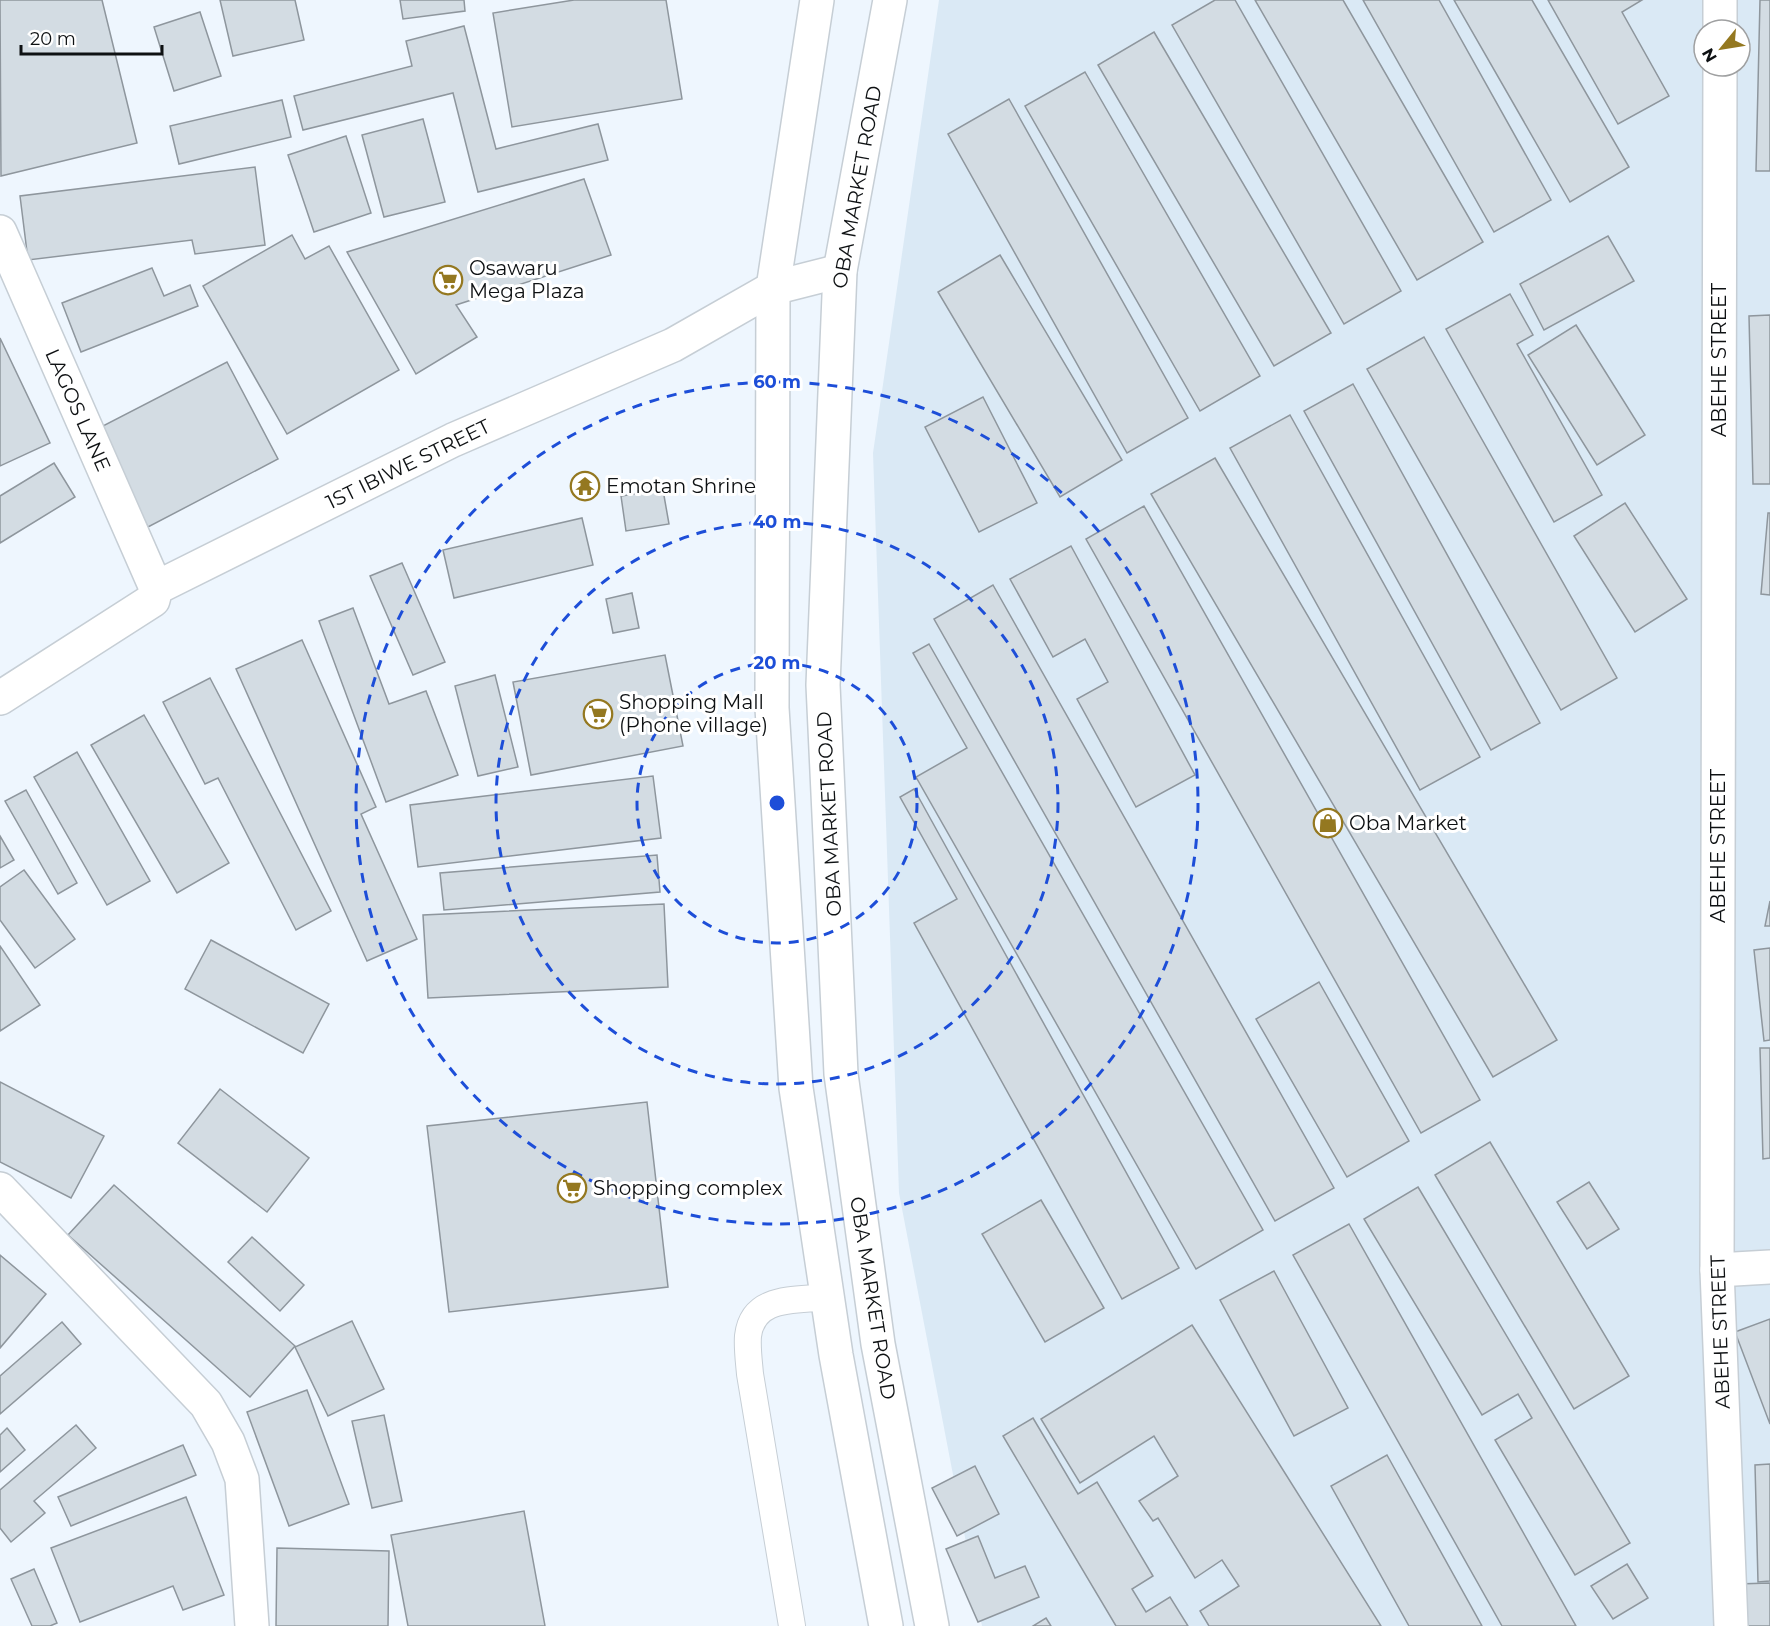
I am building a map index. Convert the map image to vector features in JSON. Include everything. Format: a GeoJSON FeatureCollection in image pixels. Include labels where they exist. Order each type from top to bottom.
{"type":"FeatureCollection","features":[{"type":"Feature","properties":{"kind":"street"},"geometry":{"type":"LineString","coordinates":[[817,0],[773,288],[772,708],[796,1088],[836,1354],[886,1626]]}},
{"type":"Feature","properties":{"kind":"street","name":"OBA MARKET ROAD"},"geometry":{"type":"LineString","coordinates":[[890,0],[840,271],[823,685],[841,1074],[878,1344],[932,1626]]}},
{"type":"Feature","properties":{"kind":"street"},"geometry":{"type":"LineString","coordinates":[[1720,0],[1720,18]]}},
{"type":"Feature","properties":{"kind":"street","name":"ABEHE STREET"},"geometry":{"type":"LineString","coordinates":[[1720,78],[1718,1270],[1731,1626]]}},
{"type":"Feature","properties":{"kind":"street","name":"LAGOS LANE"},"geometry":{"type":"LineString","coordinates":[[0,232],[156,588]]}},
{"type":"Feature","properties":{"kind":"street","name":"1ST IBIWE STREET"},"geometry":{"type":"LineString","coordinates":[[0,698],[153,600],[156,588],[453,440],[673,345],[773,288],[840,271]]}},
{"type":"Feature","properties":{"kind":"street"},"geometry":{"type":"LineString","coordinates":[[0,1189],[206,1404],[223,1432],[242,1479],[252,1626]]}},
{"type":"Feature","properties":{"kind":"street"},"geometry":{"type":"LineString","coordinates":[[1718,1270],[1770,1267]]}},
{"type":"Feature","properties":{"kind":"lane"},"geometry":{"type":"LineString","coordinates":[[792,1626],[750,1374],[748,1336],[754,1315],[768,1304],[827,1297]]}},
{"type":"Feature","properties":{"kind":"shaded area","name":"Oba Market"},"geometry":{"type":"Polygon","coordinates":[[[939,0],[1770,0],[1770,1626],[982,1626],[899,1193],[873,453],[939,0]]]}},
{"type":"Feature","properties":{"kind":"building"},"geometry":{"type":"Polygon","coordinates":[[[0,0],[102,0],[137,143],[1,176],[0,0]]]}},
{"type":"Feature","properties":{"kind":"building"},"geometry":{"type":"Polygon","coordinates":[[[220,0],[295,0],[304,40],[233,56],[220,0]]]}},
{"type":"Feature","properties":{"kind":"building"},"geometry":{"type":"Polygon","coordinates":[[[400,0],[464,0],[465,11],[403,19],[400,0]]]}},
{"type":"Feature","properties":{"kind":"building"},"geometry":{"type":"Polygon","coordinates":[[[574,0],[666,0],[682,99],[512,127],[493,13],[574,0]]]}},
{"type":"Feature","properties":{"kind":"building"},"geometry":{"type":"Polygon","coordinates":[[[1215,0],[1235,0],[1401,291],[1344,324],[1172,25],[1215,0]]]}},
{"type":"Feature","properties":{"kind":"building"},"geometry":{"type":"Polygon","coordinates":[[[1255,0],[1343,0],[1483,242],[1417,280],[1255,0]]]}},
{"type":"Feature","properties":{"kind":"building"},"geometry":{"type":"Polygon","coordinates":[[[1363,0],[1439,0],[1551,200],[1494,232],[1363,0]]]}},
{"type":"Feature","properties":{"kind":"building"},"geometry":{"type":"Polygon","coordinates":[[[1454,0],[1532,0],[1629,167],[1570,202],[1454,0]]]}},
{"type":"Feature","properties":{"kind":"building"},"geometry":{"type":"Polygon","coordinates":[[[1548,0],[1642,0],[1622,12],[1669,96],[1618,124],[1548,0]]]}},
{"type":"Feature","properties":{"kind":"building"},"geometry":{"type":"Polygon","coordinates":[[[1760,0],[1770,0],[1770,171],[1756,171],[1760,0]]]}},
{"type":"Feature","properties":{"kind":"building"},"geometry":{"type":"Polygon","coordinates":[[[200,12],[221,76],[174,91],[154,27],[200,12]]]}},
{"type":"Feature","properties":{"kind":"building"},"geometry":{"type":"Polygon","coordinates":[[[464,26],[496,149],[598,124],[608,160],[478,192],[453,93],[303,130],[294,96],[412,66],[406,41],[464,26]]]}},
{"type":"Feature","properties":{"kind":"building"},"geometry":{"type":"Polygon","coordinates":[[[1154,32],[1331,333],[1274,366],[1098,65],[1154,32]]]}},
{"type":"Feature","properties":{"kind":"building"},"geometry":{"type":"Polygon","coordinates":[[[1085,72],[1260,376],[1200,411],[1025,106],[1085,72]]]}},
{"type":"Feature","properties":{"kind":"building"},"geometry":{"type":"Polygon","coordinates":[[[1009,99],[1188,418],[1127,453],[948,134],[1009,99]]]}},
{"type":"Feature","properties":{"kind":"building"},"geometry":{"type":"Polygon","coordinates":[[[282,100],[291,137],[179,164],[170,126],[282,100]]]}},
{"type":"Feature","properties":{"kind":"building"},"geometry":{"type":"Polygon","coordinates":[[[423,119],[445,202],[384,217],[362,135],[423,119]]]}},
{"type":"Feature","properties":{"kind":"building"},"geometry":{"type":"Polygon","coordinates":[[[346,136],[371,213],[314,232],[288,155],[346,136]]]}},
{"type":"Feature","properties":{"kind":"building"},"geometry":{"type":"Polygon","coordinates":[[[255,167],[265,245],[195,254],[192,240],[28,260],[20,196],[255,167]]]}},
{"type":"Feature","properties":{"kind":"building","name":"Osawaru Mega Plaza"},"geometry":{"type":"Polygon","coordinates":[[[584,179],[611,255],[456,305],[477,337],[416,374],[347,252],[584,179]]]}},
{"type":"Feature","properties":{"kind":"building"},"geometry":{"type":"Polygon","coordinates":[[[292,235],[305,259],[329,246],[399,370],[287,434],[203,286],[292,235]]]}},
{"type":"Feature","properties":{"kind":"building"},"geometry":{"type":"Polygon","coordinates":[[[1608,236],[1634,281],[1544,330],[1520,284],[1608,236]]]}},
{"type":"Feature","properties":{"kind":"building"},"geometry":{"type":"Polygon","coordinates":[[[1000,255],[1122,460],[1060,497],[938,292],[1000,255]]]}},
{"type":"Feature","properties":{"kind":"building"},"geometry":{"type":"Polygon","coordinates":[[[152,268],[164,296],[190,285],[198,306],[81,352],[62,303],[152,268]]]}},
{"type":"Feature","properties":{"kind":"building"},"geometry":{"type":"Polygon","coordinates":[[[1510,294],[1533,335],[1517,344],[1602,495],[1554,522],[1446,329],[1510,294]]]}},
{"type":"Feature","properties":{"kind":"building"},"geometry":{"type":"Polygon","coordinates":[[[1770,315],[1770,484],[1753,484],[1749,316],[1770,315]]]}},
{"type":"Feature","properties":{"kind":"building"},"geometry":{"type":"Polygon","coordinates":[[[1576,325],[1645,435],[1597,465],[1528,355],[1576,325]]]}},
{"type":"Feature","properties":{"kind":"building"},"geometry":{"type":"Polygon","coordinates":[[[1424,337],[1617,678],[1561,710],[1367,369],[1424,337]]]}},
{"type":"Feature","properties":{"kind":"building"},"geometry":{"type":"Polygon","coordinates":[[[0,338],[50,443],[0,466],[0,338]]]}},
{"type":"Feature","properties":{"kind":"building"},"geometry":{"type":"Polygon","coordinates":[[[227,362],[278,459],[148,527],[97,429],[227,362]]]}},
{"type":"Feature","properties":{"kind":"building"},"geometry":{"type":"Polygon","coordinates":[[[1353,384],[1540,723],[1491,750],[1304,411],[1353,384]]]}},
{"type":"Feature","properties":{"kind":"building"},"geometry":{"type":"Polygon","coordinates":[[[983,397],[1037,503],[979,532],[925,427],[983,397]]]}},
{"type":"Feature","properties":{"kind":"building"},"geometry":{"type":"Polygon","coordinates":[[[1290,415],[1480,757],[1420,790],[1230,448],[1290,415]]]}},
{"type":"Feature","properties":{"kind":"building"},"geometry":{"type":"Polygon","coordinates":[[[1215,458],[1557,1040],[1493,1077],[1151,494],[1215,458]]]}},
{"type":"Feature","properties":{"kind":"building"},"geometry":{"type":"Polygon","coordinates":[[[54,463],[75,497],[0,543],[0,496],[54,463]]]}},
{"type":"Feature","properties":{"kind":"building"},"geometry":{"type":"Polygon","coordinates":[[[663,490],[669,524],[626,531],[621,496],[663,490]]]}},
{"type":"Feature","properties":{"kind":"building"},"geometry":{"type":"Polygon","coordinates":[[[1625,503],[1687,599],[1635,632],[1574,536],[1625,503]]]}},
{"type":"Feature","properties":{"kind":"building"},"geometry":{"type":"Polygon","coordinates":[[[1144,506],[1480,1100],[1421,1133],[1086,539],[1144,506]]]}},
{"type":"Feature","properties":{"kind":"building"},"geometry":{"type":"Polygon","coordinates":[[[1768,513],[1770,513],[1770,595],[1761,594],[1768,513]]]}},
{"type":"Feature","properties":{"kind":"building"},"geometry":{"type":"Polygon","coordinates":[[[582,518],[593,565],[454,598],[443,550],[582,518]]]}},
{"type":"Feature","properties":{"kind":"building"},"geometry":{"type":"Polygon","coordinates":[[[1071,546],[1195,775],[1136,807],[1077,699],[1108,682],[1085,639],[1053,657],[1010,579],[1071,546]]]}},
{"type":"Feature","properties":{"kind":"building"},"geometry":{"type":"Polygon","coordinates":[[[402,563],[445,662],[413,675],[370,576],[402,563]]]}},
{"type":"Feature","properties":{"kind":"building"},"geometry":{"type":"Polygon","coordinates":[[[993,585],[1334,1188],[1275,1221],[934,619],[993,585]]]}},
{"type":"Feature","properties":{"kind":"building"},"geometry":{"type":"Polygon","coordinates":[[[632,593],[639,628],[613,633],[606,599],[632,593]]]}},
{"type":"Feature","properties":{"kind":"building"},"geometry":{"type":"Polygon","coordinates":[[[353,608],[389,704],[426,691],[458,775],[386,802],[319,621],[353,608]]]}},
{"type":"Feature","properties":{"kind":"building"},"geometry":{"type":"Polygon","coordinates":[[[302,640],[376,807],[361,814],[417,939],[367,961],[236,669],[302,640]]]}},
{"type":"Feature","properties":{"kind":"building"},"geometry":{"type":"Polygon","coordinates":[[[929,644],[1263,1230],[1196,1269],[916,777],[967,748],[913,653],[929,644]]]}},
{"type":"Feature","properties":{"kind":"building","name":"Shopping Mall (Phone village)"},"geometry":{"type":"Polygon","coordinates":[[[665,655],[683,746],[531,775],[513,682],[665,655]]]}},
{"type":"Feature","properties":{"kind":"building"},"geometry":{"type":"Polygon","coordinates":[[[495,675],[518,767],[478,776],[455,686],[495,675]]]}},
{"type":"Feature","properties":{"kind":"building"},"geometry":{"type":"Polygon","coordinates":[[[210,678],[331,911],[296,930],[218,778],[205,784],[163,702],[210,678]]]}},
{"type":"Feature","properties":{"kind":"building"},"geometry":{"type":"Polygon","coordinates":[[[144,715],[229,863],[177,893],[91,745],[144,715]]]}},
{"type":"Feature","properties":{"kind":"building"},"geometry":{"type":"Polygon","coordinates":[[[77,752],[150,881],[107,905],[34,777],[77,752]]]}},
{"type":"Feature","properties":{"kind":"building"},"geometry":{"type":"Polygon","coordinates":[[[653,776],[661,838],[418,867],[410,805],[653,776]]]}},
{"type":"Feature","properties":{"kind":"building"},"geometry":{"type":"Polygon","coordinates":[[[914,789],[1179,1268],[1122,1299],[914,923],[957,899],[900,797],[914,789]]]}},
{"type":"Feature","properties":{"kind":"building"},"geometry":{"type":"Polygon","coordinates":[[[26,790],[77,883],[58,894],[5,801],[26,790]]]}},
{"type":"Feature","properties":{"kind":"building"},"geometry":{"type":"Polygon","coordinates":[[[0,836],[14,860],[0,868],[0,836]]]}},
{"type":"Feature","properties":{"kind":"building"},"geometry":{"type":"Polygon","coordinates":[[[657,855],[660,892],[444,910],[440,873],[657,855]]]}},
{"type":"Feature","properties":{"kind":"building"},"geometry":{"type":"Polygon","coordinates":[[[24,870],[75,939],[35,968],[0,920],[0,887],[24,870]]]}},
{"type":"Feature","properties":{"kind":"building"},"geometry":{"type":"Polygon","coordinates":[[[1770,901],[1770,926],[1765,926],[1770,901]]]}},
{"type":"Feature","properties":{"kind":"building"},"geometry":{"type":"Polygon","coordinates":[[[664,904],[668,987],[428,998],[423,915],[664,904]]]}},
{"type":"Feature","properties":{"kind":"building"},"geometry":{"type":"Polygon","coordinates":[[[211,940],[329,1004],[303,1053],[185,989],[211,940]]]}},
{"type":"Feature","properties":{"kind":"building"},"geometry":{"type":"Polygon","coordinates":[[[0,946],[40,1005],[0,1031],[0,946]]]}},
{"type":"Feature","properties":{"kind":"building"},"geometry":{"type":"Polygon","coordinates":[[[1770,948],[1770,1040],[1764,1041],[1754,950],[1770,948]]]}},
{"type":"Feature","properties":{"kind":"building"},"geometry":{"type":"Polygon","coordinates":[[[1319,982],[1409,1141],[1347,1177],[1256,1019],[1319,982]]]}},
{"type":"Feature","properties":{"kind":"building"},"geometry":{"type":"Polygon","coordinates":[[[1760,1048],[1770,1048],[1770,1158],[1763,1159],[1760,1048]]]}},
{"type":"Feature","properties":{"kind":"building"},"geometry":{"type":"Polygon","coordinates":[[[0,1082],[104,1136],[71,1198],[0,1162],[0,1082]]]}},
{"type":"Feature","properties":{"kind":"building"},"geometry":{"type":"Polygon","coordinates":[[[220,1089],[309,1158],[267,1212],[178,1143],[220,1089]]]}},
{"type":"Feature","properties":{"kind":"building"},"geometry":{"type":"Polygon","coordinates":[[[647,1102],[668,1287],[449,1312],[427,1126],[647,1102]]]}},
{"type":"Feature","properties":{"kind":"building"},"geometry":{"type":"Polygon","coordinates":[[[1490,1142],[1629,1376],[1574,1409],[1435,1175],[1490,1142]]]}},
{"type":"Feature","properties":{"kind":"building"},"geometry":{"type":"Polygon","coordinates":[[[1589,1182],[1619,1229],[1587,1249],[1557,1202],[1589,1182]]]}},
{"type":"Feature","properties":{"kind":"building"},"geometry":{"type":"Polygon","coordinates":[[[114,1185],[295,1346],[250,1397],[68,1235],[114,1185]]]}},
{"type":"Feature","properties":{"kind":"building"},"geometry":{"type":"Polygon","coordinates":[[[1418,1187],[1630,1543],[1575,1575],[1495,1440],[1532,1418],[1518,1394],[1482,1415],[1364,1219],[1418,1187]]]}},
{"type":"Feature","properties":{"kind":"building"},"geometry":{"type":"Polygon","coordinates":[[[1041,1200],[1104,1308],[1045,1342],[982,1234],[1041,1200]]]}},
{"type":"Feature","properties":{"kind":"building"},"geometry":{"type":"Polygon","coordinates":[[[1349,1224],[1576,1626],[1502,1626],[1293,1255],[1349,1224]]]}},
{"type":"Feature","properties":{"kind":"building"},"geometry":{"type":"Polygon","coordinates":[[[252,1237],[304,1285],[280,1311],[228,1262],[252,1237]]]}},
{"type":"Feature","properties":{"kind":"building"},"geometry":{"type":"Polygon","coordinates":[[[0,1255],[46,1294],[0,1348],[0,1255]]]}},
{"type":"Feature","properties":{"kind":"building"},"geometry":{"type":"Polygon","coordinates":[[[1274,1271],[1348,1408],[1294,1436],[1220,1300],[1274,1271]]]}},
{"type":"Feature","properties":{"kind":"building"},"geometry":{"type":"Polygon","coordinates":[[[1770,1319],[1770,1424],[1735,1332],[1770,1319]]]}},
{"type":"Feature","properties":{"kind":"building"},"geometry":{"type":"Polygon","coordinates":[[[352,1321],[384,1389],[328,1416],[295,1347],[352,1321]]]}},
{"type":"Feature","properties":{"kind":"building"},"geometry":{"type":"Polygon","coordinates":[[[62,1322],[81,1344],[0,1414],[0,1376],[62,1322]]]}},
{"type":"Feature","properties":{"kind":"building"},"geometry":{"type":"Polygon","coordinates":[[[1192,1325],[1381,1626],[1209,1626],[1200,1611],[1239,1586],[1222,1560],[1195,1578],[1158,1518],[1153,1521],[1139,1501],[1178,1476],[1154,1436],[1080,1483],[1041,1419],[1192,1325]]]}},
{"type":"Feature","properties":{"kind":"building"},"geometry":{"type":"Polygon","coordinates":[[[307,1390],[349,1504],[289,1526],[247,1412],[307,1390]]]}},
{"type":"Feature","properties":{"kind":"building"},"geometry":{"type":"Polygon","coordinates":[[[384,1415],[402,1501],[372,1508],[352,1421],[384,1415]]]}},
{"type":"Feature","properties":{"kind":"building"},"geometry":{"type":"Polygon","coordinates":[[[1033,1418],[1078,1494],[1097,1482],[1153,1576],[1132,1589],[1146,1612],[1170,1597],[1188,1626],[1116,1626],[1003,1436],[1033,1418]]]}},
{"type":"Feature","properties":{"kind":"building"},"geometry":{"type":"Polygon","coordinates":[[[76,1425],[96,1448],[34,1501],[45,1513],[11,1542],[0,1528],[0,1490],[76,1425]]]}},
{"type":"Feature","properties":{"kind":"building"},"geometry":{"type":"Polygon","coordinates":[[[7,1428],[25,1450],[0,1472],[0,1435],[7,1428]]]}},
{"type":"Feature","properties":{"kind":"building"},"geometry":{"type":"Polygon","coordinates":[[[183,1445],[196,1475],[71,1526],[58,1497],[183,1445]]]}},
{"type":"Feature","properties":{"kind":"building"},"geometry":{"type":"Polygon","coordinates":[[[1387,1455],[1482,1626],[1409,1626],[1331,1486],[1387,1455]]]}},
{"type":"Feature","properties":{"kind":"building"},"geometry":{"type":"Polygon","coordinates":[[[1770,1464],[1770,1581],[1758,1582],[1755,1465],[1770,1464]]]}},
{"type":"Feature","properties":{"kind":"building"},"geometry":{"type":"Polygon","coordinates":[[[975,1466],[999,1514],[957,1536],[932,1488],[975,1466]]]}},
{"type":"Feature","properties":{"kind":"building"},"geometry":{"type":"Polygon","coordinates":[[[186,1497],[224,1595],[183,1610],[173,1586],[80,1622],[51,1548],[186,1497]]]}},
{"type":"Feature","properties":{"kind":"building"},"geometry":{"type":"Polygon","coordinates":[[[524,1511],[545,1626],[408,1626],[391,1535],[524,1511]]]}},
{"type":"Feature","properties":{"kind":"building"},"geometry":{"type":"Polygon","coordinates":[[[978,1536],[995,1578],[1025,1566],[1039,1597],[978,1622],[946,1549],[978,1536]]]}},
{"type":"Feature","properties":{"kind":"building"},"geometry":{"type":"Polygon","coordinates":[[[277,1548],[389,1551],[388,1626],[276,1626],[277,1548]]]}},
{"type":"Feature","properties":{"kind":"building"},"geometry":{"type":"Polygon","coordinates":[[[1627,1564],[1648,1598],[1613,1619],[1591,1586],[1627,1564]]]}},
{"type":"Feature","properties":{"kind":"building"},"geometry":{"type":"Polygon","coordinates":[[[34,1569],[57,1623],[50,1626],[32,1626],[11,1579],[34,1569]]]}},
{"type":"Feature","properties":{"kind":"building"},"geometry":{"type":"Polygon","coordinates":[[[1770,1583],[1770,1626],[1739,1626],[1737,1584],[1770,1583]]]}},
{"type":"Feature","properties":{"kind":"building"},"geometry":{"type":"Polygon","coordinates":[[[1046,1618],[1051,1626],[1033,1626],[1046,1618]]]}},
{"type":"Feature","properties":{"kind":"place","name":"Osawaru Mega Plaza"},"geometry":{"type":"Point","coordinates":[448,280]}},
{"type":"Feature","properties":{"kind":"place","name":"Emotan Shrine"},"geometry":{"type":"Point","coordinates":[585,486]}},
{"type":"Feature","properties":{"kind":"place","name":"Shopping Mall (Phone village)"},"geometry":{"type":"Point","coordinates":[598,714]}},
{"type":"Feature","properties":{"kind":"place","name":"Oba Market"},"geometry":{"type":"Point","coordinates":[1328,823]}},
{"type":"Feature","properties":{"kind":"place","name":"Shopping complex"},"geometry":{"type":"Point","coordinates":[572,1188]}}]}
